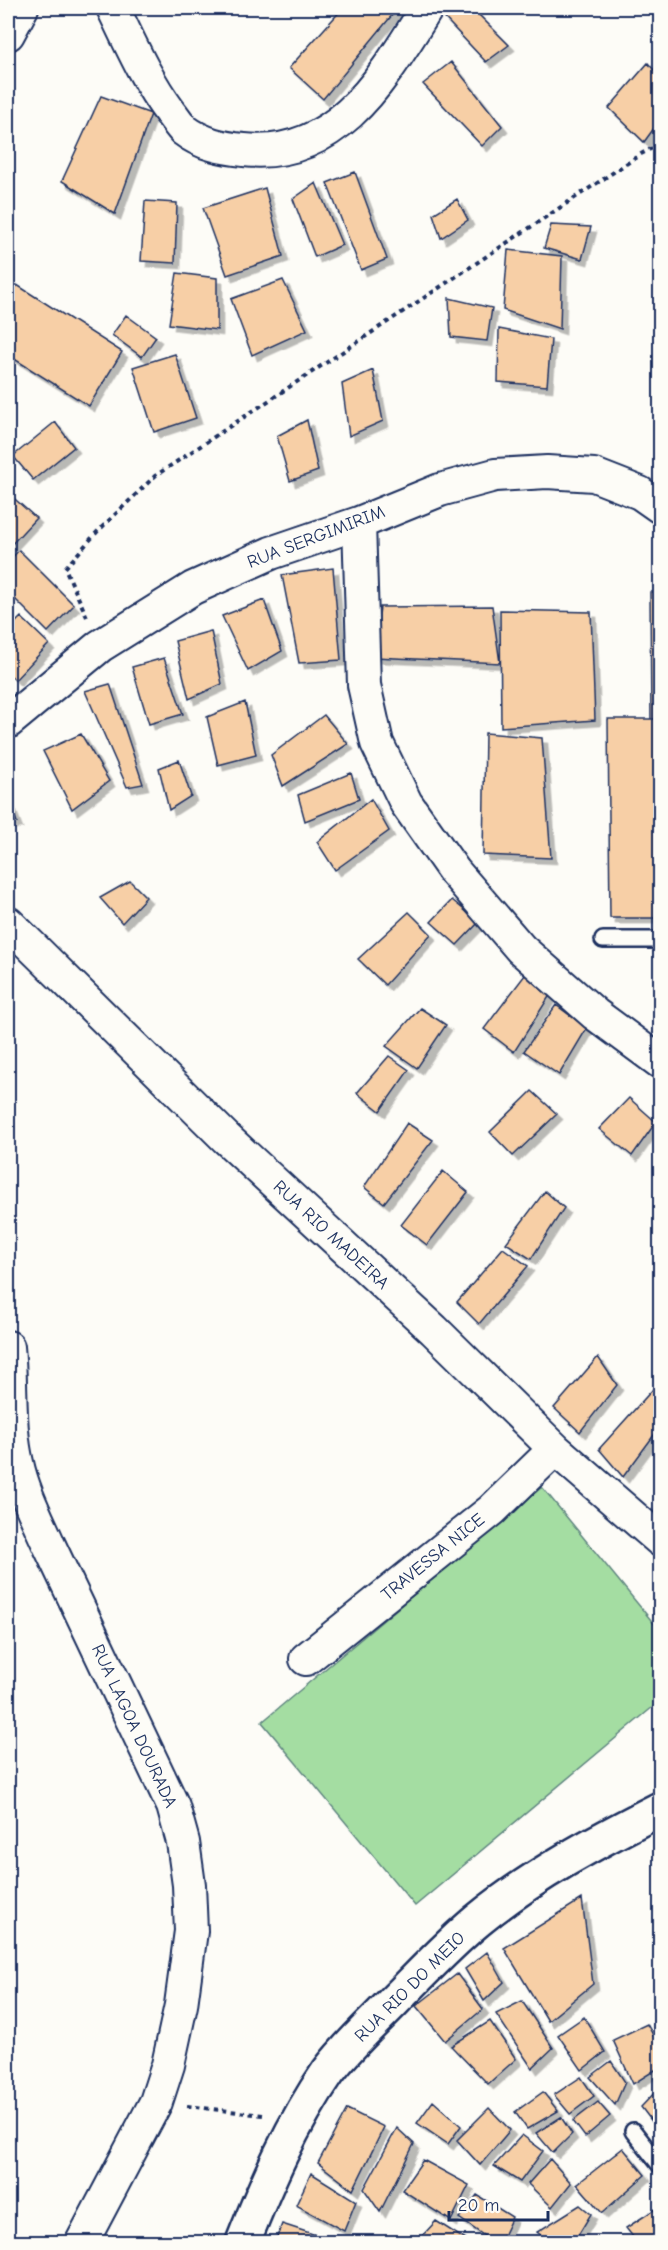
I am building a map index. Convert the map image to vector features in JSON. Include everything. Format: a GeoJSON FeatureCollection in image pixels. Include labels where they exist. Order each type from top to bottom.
{"type":"FeatureCollection","features":[{"type":"Feature","properties":{"kind":"main road","name":"RUA RIO DO MEIO"},"geometry":{"type":"LineString","coordinates":[[243,2242],[263,2192],[300,2119],[329,2071],[377,2019],[478,1920],[534,1880],[596,1841],[660,1809]]}},
{"type":"Feature","properties":{"kind":"street"},"geometry":{"type":"LineString","coordinates":[[8,34],[22,8]]}},
{"type":"Feature","properties":{"kind":"street"},"geometry":{"type":"LineString","coordinates":[[113,8],[161,100],[184,129],[206,143],[259,152],[298,146],[340,123],[381,80],[427,8]]}},
{"type":"Feature","properties":{"kind":"street","name":"RUA SERGIMIRIM"},"geometry":{"type":"LineString","coordinates":[[8,722],[100,646],[193,588],[271,553],[359,523],[451,487],[495,475],[547,472],[594,475],[640,493],[660,507]]}},
{"type":"Feature","properties":{"kind":"street"},"geometry":{"type":"LineString","coordinates":[[359,523],[364,685],[377,743],[406,803],[454,871],[521,949],[595,1014],[660,1062]]}},
{"type":"Feature","properties":{"kind":"street","name":"RUA RIO MADEIRA"},"geometry":{"type":"LineString","coordinates":[[8,923],[226,1138],[434,1330],[555,1449],[660,1540]]}},
{"type":"Feature","properties":{"kind":"street","name":"RUA LAGOA DOURADA"},"geometry":{"type":"LineString","coordinates":[[8,1347],[11,1415],[17,1462],[30,1502],[168,1796],[183,1842],[189,1885],[191,1931],[181,2005],[168,2065],[156,2102],[81,2242]]}},
{"type":"Feature","properties":{"kind":"street","name":"TRAVESSA NICE"},"geometry":{"type":"LineString","coordinates":[[306,1659],[492,1510],[555,1449]]}},
{"type":"Feature","properties":{"kind":"lane"},"geometry":{"type":"LineString","coordinates":[[603,940],[660,940]]}},
{"type":"Feature","properties":{"kind":"lane"},"geometry":{"type":"LineString","coordinates":[[633,2131],[660,2165]]}},
{"type":"Feature","properties":{"kind":"path"},"geometry":{"type":"LineString","coordinates":[[100,646],[65,568],[98,531],[155,476],[641,153],[660,144]]}},
{"type":"Feature","properties":{"kind":"path"},"geometry":{"type":"LineString","coordinates":[[156,2102],[300,2119]]}},
{"type":"Feature","properties":{"kind":"green space"},"geometry":{"type":"Polygon","coordinates":[[[542,1487],[660,1631],[660,1701],[415,1906],[262,1722],[542,1487]]]}},
{"type":"Feature","properties":{"kind":"building"},"geometry":{"type":"Polygon","coordinates":[[[343,8],[398,8],[323,99],[289,68],[343,8]]]}},
{"type":"Feature","properties":{"kind":"building"},"geometry":{"type":"Polygon","coordinates":[[[442,8],[472,8],[509,45],[486,62],[438,11],[442,8]]]}},
{"type":"Feature","properties":{"kind":"building"},"geometry":{"type":"Polygon","coordinates":[[[451,62],[502,126],[482,146],[423,84],[451,62]]]}},
{"type":"Feature","properties":{"kind":"building"},"geometry":{"type":"Polygon","coordinates":[[[648,63],[660,77],[660,120],[644,142],[609,108],[648,63]]]}},
{"type":"Feature","properties":{"kind":"building"},"geometry":{"type":"Polygon","coordinates":[[[101,96],[151,114],[115,214],[62,181],[101,96]]]}},
{"type":"Feature","properties":{"kind":"building"},"geometry":{"type":"Polygon","coordinates":[[[355,172],[387,259],[361,270],[327,183],[355,172]]]}},
{"type":"Feature","properties":{"kind":"building"},"geometry":{"type":"Polygon","coordinates":[[[316,183],[342,245],[315,257],[293,199],[316,183]]]}},
{"type":"Feature","properties":{"kind":"building"},"geometry":{"type":"Polygon","coordinates":[[[265,188],[283,256],[227,275],[203,208],[265,188]]]}},
{"type":"Feature","properties":{"kind":"building"},"geometry":{"type":"Polygon","coordinates":[[[457,199],[468,220],[441,238],[433,214],[457,199]]]}},
{"type":"Feature","properties":{"kind":"building"},"geometry":{"type":"Polygon","coordinates":[[[145,201],[177,203],[175,263],[141,261],[145,201]]]}},
{"type":"Feature","properties":{"kind":"building"},"geometry":{"type":"Polygon","coordinates":[[[551,225],[591,227],[582,259],[544,248],[551,225]]]}},
{"type":"Feature","properties":{"kind":"building"},"geometry":{"type":"Polygon","coordinates":[[[508,250],[562,256],[560,329],[503,310],[508,250]]]}},
{"type":"Feature","properties":{"kind":"building"},"geometry":{"type":"Polygon","coordinates":[[[177,273],[217,278],[217,330],[169,324],[177,273]]]}},
{"type":"Feature","properties":{"kind":"building"},"geometry":{"type":"Polygon","coordinates":[[[283,280],[307,330],[252,355],[231,299],[283,280]]]}},
{"type":"Feature","properties":{"kind":"building"},"geometry":{"type":"Polygon","coordinates":[[[17,285],[122,352],[89,406],[8,355],[8,300],[17,285]]]}},
{"type":"Feature","properties":{"kind":"building"},"geometry":{"type":"Polygon","coordinates":[[[449,298],[492,308],[487,341],[451,337],[449,298]]]}},
{"type":"Feature","properties":{"kind":"building"},"geometry":{"type":"Polygon","coordinates":[[[126,315],[156,337],[142,357],[112,335],[126,315]]]}},
{"type":"Feature","properties":{"kind":"building"},"geometry":{"type":"Polygon","coordinates":[[[499,329],[551,339],[547,386],[498,382],[499,329]]]}},
{"type":"Feature","properties":{"kind":"building"},"geometry":{"type":"Polygon","coordinates":[[[175,354],[196,418],[154,432],[133,367],[175,354]]]}},
{"type":"Feature","properties":{"kind":"building"},"geometry":{"type":"Polygon","coordinates":[[[373,370],[383,421],[349,436],[342,384],[373,370]]]}},
{"type":"Feature","properties":{"kind":"building"},"geometry":{"type":"Polygon","coordinates":[[[307,420],[318,471],[290,481],[277,436],[307,420]]]}},
{"type":"Feature","properties":{"kind":"building"},"geometry":{"type":"Polygon","coordinates":[[[55,422],[74,447],[33,480],[13,456],[55,422]]]}},
{"type":"Feature","properties":{"kind":"building"},"geometry":{"type":"Polygon","coordinates":[[[8,493],[36,518],[10,546],[8,544],[8,493]]]}},
{"type":"Feature","properties":{"kind":"building"},"geometry":{"type":"Polygon","coordinates":[[[19,550],[74,605],[48,632],[8,592],[8,562],[19,550]]]}},
{"type":"Feature","properties":{"kind":"building"},"geometry":{"type":"Polygon","coordinates":[[[333,568],[341,660],[299,663],[282,575],[333,568]]]}},
{"type":"Feature","properties":{"kind":"building"},"geometry":{"type":"Polygon","coordinates":[[[650,592],[660,592],[660,719],[651,719],[650,592]]]}},
{"type":"Feature","properties":{"kind":"building"},"geometry":{"type":"Polygon","coordinates":[[[264,600],[282,651],[248,671],[222,616],[264,600]]]}},
{"type":"Feature","properties":{"kind":"building"},"geometry":{"type":"Polygon","coordinates":[[[492,606],[500,663],[374,657],[380,607],[492,606]]]}},
{"type":"Feature","properties":{"kind":"building"},"geometry":{"type":"Polygon","coordinates":[[[500,610],[591,612],[595,720],[501,727],[500,610]]]}},
{"type":"Feature","properties":{"kind":"building"},"geometry":{"type":"Polygon","coordinates":[[[21,617],[49,644],[15,680],[8,673],[8,630],[21,617]]]}},
{"type":"Feature","properties":{"kind":"building"},"geometry":{"type":"Polygon","coordinates":[[[211,631],[222,684],[189,699],[175,641],[211,631]]]}},
{"type":"Feature","properties":{"kind":"building"},"geometry":{"type":"Polygon","coordinates":[[[164,658],[183,714],[149,724],[132,667],[164,658]]]}},
{"type":"Feature","properties":{"kind":"building"},"geometry":{"type":"Polygon","coordinates":[[[110,684],[143,784],[127,787],[85,691],[110,684]]]}},
{"type":"Feature","properties":{"kind":"building"},"geometry":{"type":"Polygon","coordinates":[[[245,702],[256,755],[218,765],[207,717],[245,702]]]}},
{"type":"Feature","properties":{"kind":"building"},"geometry":{"type":"Polygon","coordinates":[[[324,715],[348,744],[283,786],[271,755],[324,715]]]}},
{"type":"Feature","properties":{"kind":"building"},"geometry":{"type":"Polygon","coordinates":[[[608,719],[660,719],[660,918],[610,918],[608,719]]]}},
{"type":"Feature","properties":{"kind":"building"},"geometry":{"type":"Polygon","coordinates":[[[485,733],[542,738],[551,858],[483,855],[485,733]]]}},
{"type":"Feature","properties":{"kind":"building"},"geometry":{"type":"Polygon","coordinates":[[[81,734],[109,781],[72,809],[43,751],[81,734]]]}},
{"type":"Feature","properties":{"kind":"building"},"geometry":{"type":"Polygon","coordinates":[[[179,760],[191,796],[169,810],[159,768],[179,760]]]}},
{"type":"Feature","properties":{"kind":"building"},"geometry":{"type":"Polygon","coordinates":[[[351,773],[359,799],[305,821],[298,795],[351,773]]]}},
{"type":"Feature","properties":{"kind":"building"},"geometry":{"type":"Polygon","coordinates":[[[8,799],[17,822],[8,823],[8,799]]]}},
{"type":"Feature","properties":{"kind":"building"},"geometry":{"type":"Polygon","coordinates":[[[371,799],[389,831],[335,870],[317,842],[371,799]]]}},
{"type":"Feature","properties":{"kind":"building"},"geometry":{"type":"Polygon","coordinates":[[[130,881],[146,897],[122,923],[100,898],[130,881]]]}},
{"type":"Feature","properties":{"kind":"building"},"geometry":{"type":"Polygon","coordinates":[[[452,900],[479,922],[457,945],[431,922],[452,900]]]}},
{"type":"Feature","properties":{"kind":"building"},"geometry":{"type":"Polygon","coordinates":[[[409,912],[431,934],[385,985],[358,959],[409,912]]]}},
{"type":"Feature","properties":{"kind":"building"},"geometry":{"type":"Polygon","coordinates":[[[528,971],[552,992],[514,1052],[484,1029],[528,971]]]}},
{"type":"Feature","properties":{"kind":"building"},"geometry":{"type":"Polygon","coordinates":[[[556,1005],[587,1028],[559,1075],[524,1051],[556,1005]]]}},
{"type":"Feature","properties":{"kind":"building"},"geometry":{"type":"Polygon","coordinates":[[[420,1008],[446,1025],[417,1068],[386,1046],[420,1008]]]}},
{"type":"Feature","properties":{"kind":"building"},"geometry":{"type":"Polygon","coordinates":[[[389,1056],[409,1070],[380,1111],[357,1093],[389,1056]]]}},
{"type":"Feature","properties":{"kind":"building"},"geometry":{"type":"Polygon","coordinates":[[[532,1091],[557,1114],[513,1156],[490,1132],[532,1091]]]}},
{"type":"Feature","properties":{"kind":"building"},"geometry":{"type":"Polygon","coordinates":[[[629,1098],[656,1122],[632,1156],[599,1129],[629,1098]]]}},
{"type":"Feature","properties":{"kind":"building"},"geometry":{"type":"Polygon","coordinates":[[[407,1123],[433,1140],[384,1203],[364,1187],[407,1123]]]}},
{"type":"Feature","properties":{"kind":"building"},"geometry":{"type":"Polygon","coordinates":[[[443,1171],[468,1192],[427,1245],[401,1225],[443,1171]]]}},
{"type":"Feature","properties":{"kind":"building"},"geometry":{"type":"Polygon","coordinates":[[[545,1191],[564,1208],[531,1259],[506,1243],[545,1191]]]}},
{"type":"Feature","properties":{"kind":"building"},"geometry":{"type":"Polygon","coordinates":[[[503,1248],[528,1266],[479,1324],[457,1302],[503,1248]]]}},
{"type":"Feature","properties":{"kind":"building"},"geometry":{"type":"Polygon","coordinates":[[[598,1357],[617,1385],[580,1432],[554,1408],[598,1357]]]}},
{"type":"Feature","properties":{"kind":"building"},"geometry":{"type":"Polygon","coordinates":[[[655,1387],[660,1393],[660,1427],[623,1477],[599,1449],[655,1387]]]}},
{"type":"Feature","properties":{"kind":"building"},"geometry":{"type":"Polygon","coordinates":[[[582,1899],[593,1984],[548,2021],[504,1948],[582,1899]]]}},
{"type":"Feature","properties":{"kind":"building"},"geometry":{"type":"Polygon","coordinates":[[[487,1952],[504,1982],[484,2001],[465,1969],[487,1952]]]}},
{"type":"Feature","properties":{"kind":"building"},"geometry":{"type":"Polygon","coordinates":[[[457,1974],[483,2009],[445,2041],[416,2006],[457,1974]]]}},
{"type":"Feature","properties":{"kind":"building"},"geometry":{"type":"Polygon","coordinates":[[[522,2001],[553,2048],[532,2068],[496,2014],[522,2001]]]}},
{"type":"Feature","properties":{"kind":"building"},"geometry":{"type":"Polygon","coordinates":[[[584,2017],[605,2052],[582,2070],[558,2035],[584,2017]]]}},
{"type":"Feature","properties":{"kind":"building"},"geometry":{"type":"Polygon","coordinates":[[[490,2021],[516,2059],[488,2084],[451,2046],[490,2021]]]}},
{"type":"Feature","properties":{"kind":"building"},"geometry":{"type":"Polygon","coordinates":[[[647,2024],[660,2048],[660,2067],[633,2084],[613,2040],[647,2024]]]}},
{"type":"Feature","properties":{"kind":"building"},"geometry":{"type":"Polygon","coordinates":[[[611,2061],[625,2082],[615,2105],[590,2077],[611,2061]]]}},
{"type":"Feature","properties":{"kind":"building"},"geometry":{"type":"Polygon","coordinates":[[[581,2077],[594,2096],[570,2114],[554,2095],[581,2077]]]}},
{"type":"Feature","properties":{"kind":"building"},"geometry":{"type":"Polygon","coordinates":[[[660,2087],[660,2132],[641,2107],[660,2087]]]}},
{"type":"Feature","properties":{"kind":"building"},"geometry":{"type":"Polygon","coordinates":[[[543,2092],[558,2111],[527,2129],[515,2112],[543,2092]]]}},
{"type":"Feature","properties":{"kind":"building"},"geometry":{"type":"Polygon","coordinates":[[[433,2101],[461,2126],[448,2144],[417,2123],[433,2101]]]}},
{"type":"Feature","properties":{"kind":"building"},"geometry":{"type":"Polygon","coordinates":[[[598,2102],[610,2116],[585,2137],[573,2121],[598,2102]]]}},
{"type":"Feature","properties":{"kind":"building"},"geometry":{"type":"Polygon","coordinates":[[[489,2108],[510,2130],[480,2165],[457,2140],[489,2108]]]}},
{"type":"Feature","properties":{"kind":"building"},"geometry":{"type":"Polygon","coordinates":[[[347,2109],[384,2127],[353,2190],[318,2163],[347,2109]]]}},
{"type":"Feature","properties":{"kind":"building"},"geometry":{"type":"Polygon","coordinates":[[[561,2117],[572,2134],[553,2153],[536,2133],[561,2117]]]}},
{"type":"Feature","properties":{"kind":"building"},"geometry":{"type":"Polygon","coordinates":[[[397,2128],[414,2144],[380,2212],[364,2189],[397,2128]]]}},
{"type":"Feature","properties":{"kind":"building"},"geometry":{"type":"Polygon","coordinates":[[[522,2135],[543,2151],[520,2182],[494,2166],[522,2135]]]}},
{"type":"Feature","properties":{"kind":"building"},"geometry":{"type":"Polygon","coordinates":[[[623,2148],[645,2175],[602,2213],[577,2184],[623,2148]]]}},
{"type":"Feature","properties":{"kind":"building"},"geometry":{"type":"Polygon","coordinates":[[[550,2159],[571,2183],[552,2207],[528,2184],[550,2159]]]}},
{"type":"Feature","properties":{"kind":"building"},"geometry":{"type":"Polygon","coordinates":[[[423,2160],[469,2185],[451,2221],[402,2190],[423,2160]]]}},
{"type":"Feature","properties":{"kind":"building"},"geometry":{"type":"Polygon","coordinates":[[[311,2173],[356,2201],[344,2231],[296,2205],[311,2173]]]}},
{"type":"Feature","properties":{"kind":"building"},"geometry":{"type":"Polygon","coordinates":[[[477,2195],[512,2217],[500,2242],[493,2242],[459,2218],[477,2195]]]}},
{"type":"Feature","properties":{"kind":"building"},"geometry":{"type":"Polygon","coordinates":[[[580,2205],[591,2214],[574,2242],[549,2242],[537,2232],[580,2205]]]}},
{"type":"Feature","properties":{"kind":"building"},"geometry":{"type":"Polygon","coordinates":[[[660,2206],[660,2242],[637,2242],[626,2228],[660,2206]]]}},
{"type":"Feature","properties":{"kind":"building"},"geometry":{"type":"Polygon","coordinates":[[[436,2221],[469,2242],[432,2242],[422,2236],[436,2221]]]}},
{"type":"Feature","properties":{"kind":"building"},"geometry":{"type":"Polygon","coordinates":[[[282,2224],[319,2236],[316,2242],[275,2242],[282,2224]]]}}]}
